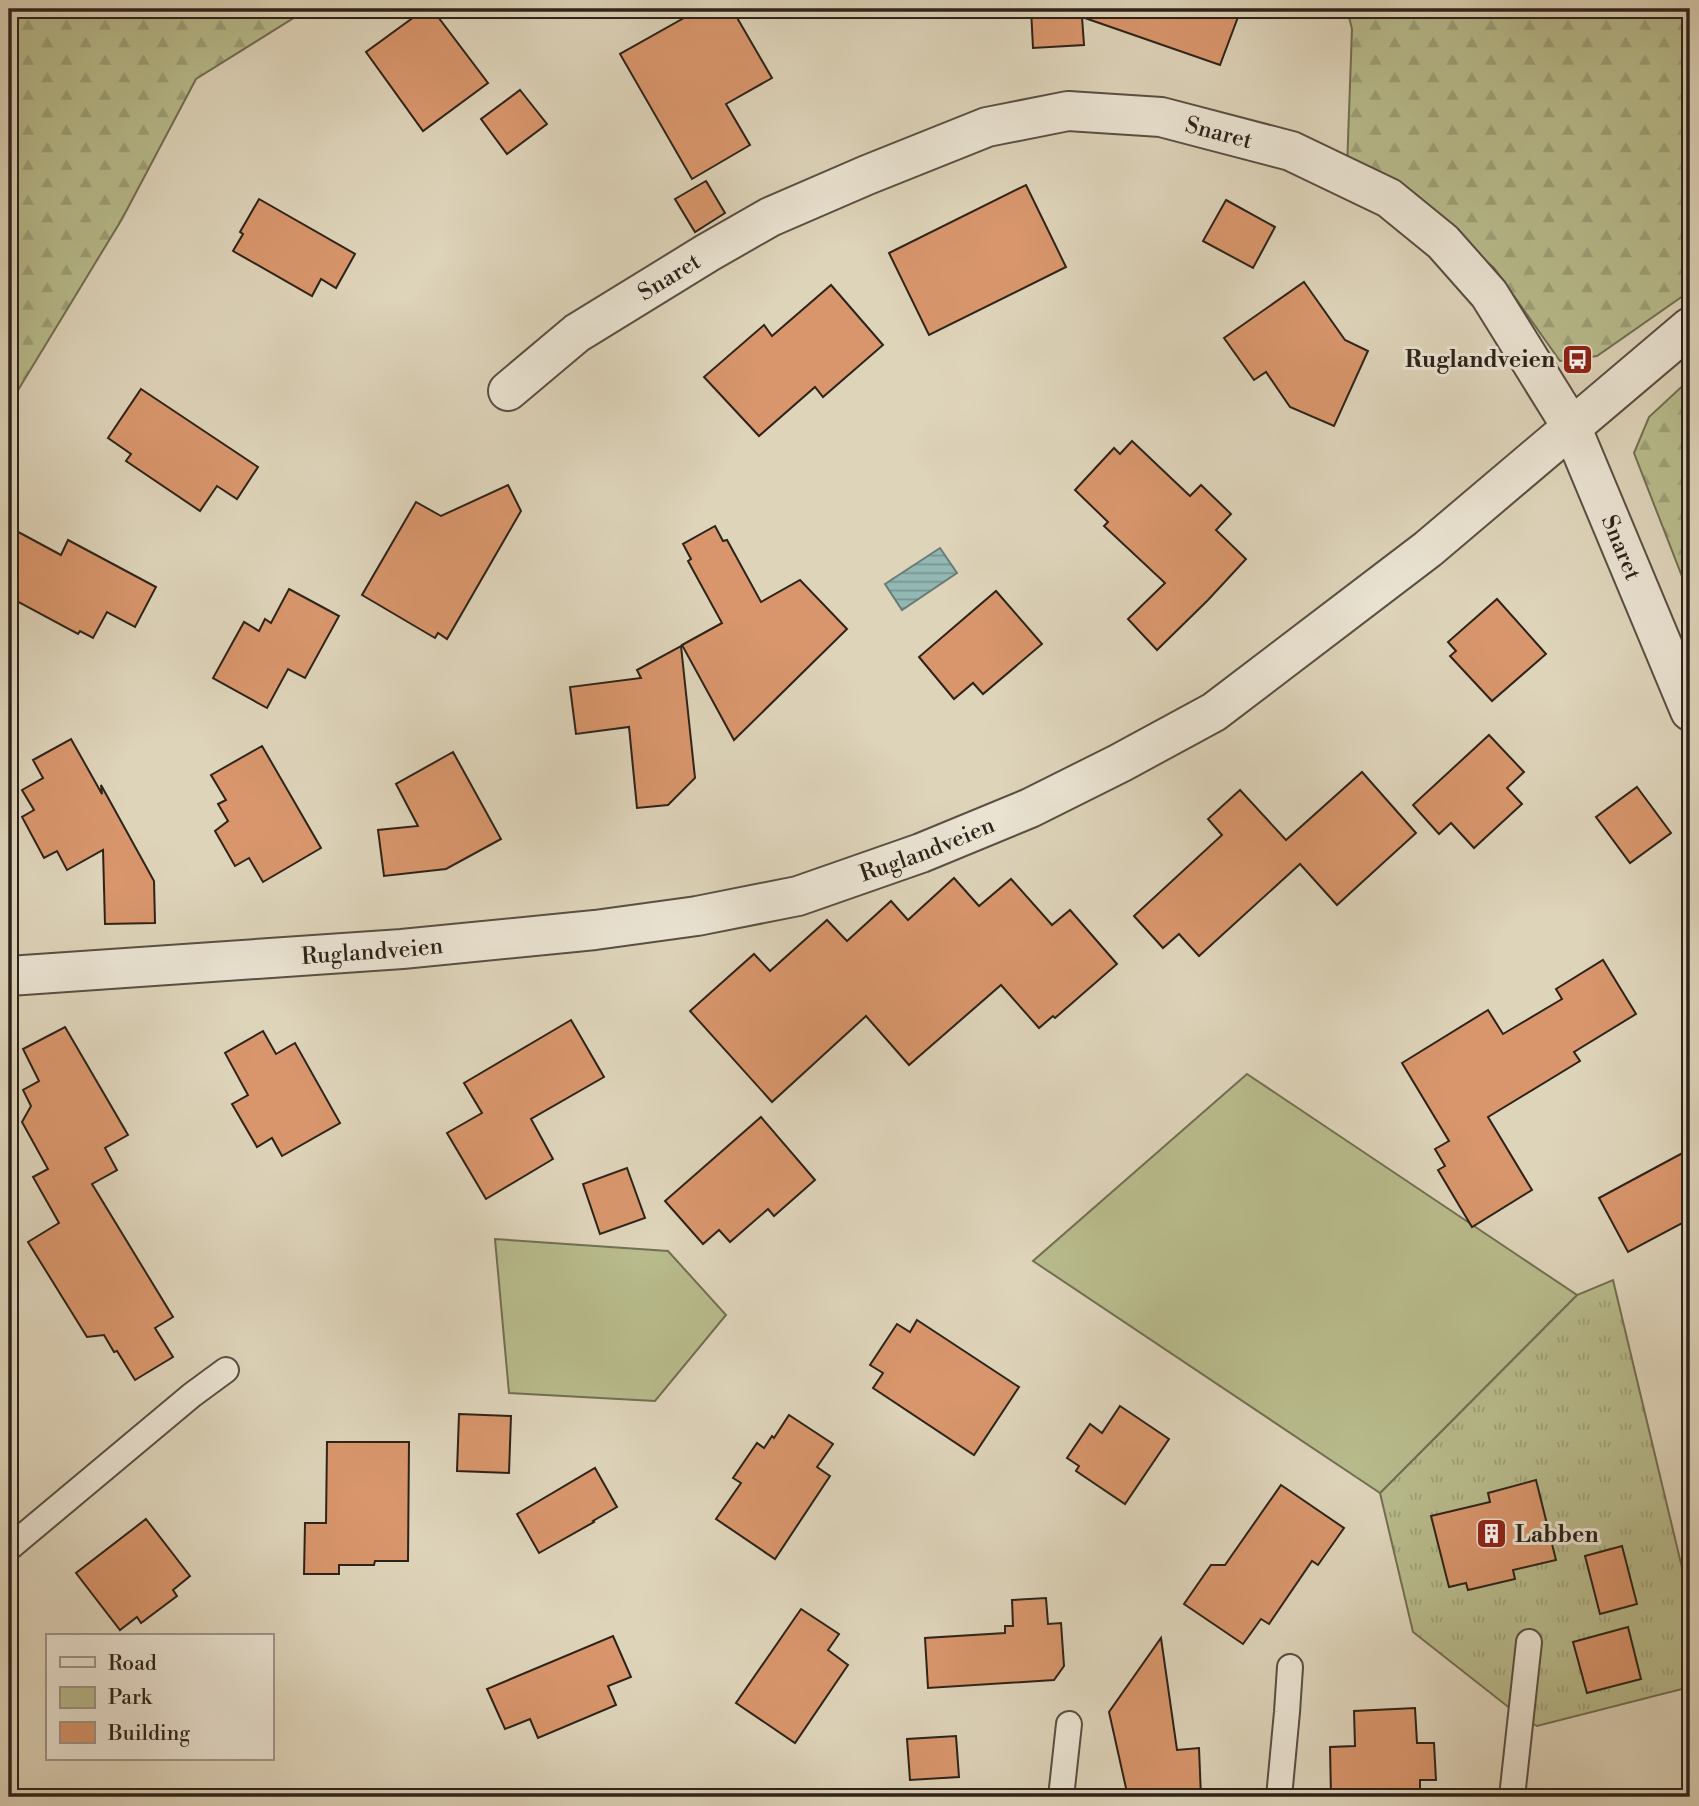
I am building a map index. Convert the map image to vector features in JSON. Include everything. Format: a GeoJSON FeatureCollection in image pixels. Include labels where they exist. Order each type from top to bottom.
{"type":"FeatureCollection","features":[{"type":"Feature","properties":{"kind":"street","name":"Snaret"},"geometry":{"type":"LineString","coordinates":[[508,391],[577,333],[770,216],[987,127],[1068,111],[1161,117],[1291,151],[1389,198],[1443,242],[1489,294],[1571,426],[1690,711]]}},
{"type":"Feature","properties":{"kind":"street","name":"Ruglandveien"},"geometry":{"type":"LineString","coordinates":[[9,976],[389,950],[595,930],[697,916],[798,896],[920,853],[1030,808],[1214,712],[1428,549],[1690,327]]}},
{"type":"Feature","properties":{"kind":"lane"},"geometry":{"type":"LineString","coordinates":[[9,1548],[192,1395],[226,1370]]}},
{"type":"Feature","properties":{"kind":"lane"},"geometry":{"type":"LineString","coordinates":[[1512,1797],[1529,1643]]}},
{"type":"Feature","properties":{"kind":"lane"},"geometry":{"type":"LineString","coordinates":[[1279,1797],[1290,1667]]}},
{"type":"Feature","properties":{"kind":"lane"},"geometry":{"type":"LineString","coordinates":[[1061,1797],[1069,1724]]}},
{"type":"Feature","properties":{"kind":"green space"},"geometry":{"type":"Polygon","coordinates":[[[9,9],[308,9],[196,79],[122,219],[9,405],[9,9]]]}},
{"type":"Feature","properties":{"kind":"green space"},"geometry":{"type":"Polygon","coordinates":[[[1347,9],[1683,9],[1690,26],[1690,291],[1597,356],[1560,361],[1494,268],[1389,177],[1347,168],[1352,29],[1347,9]]]}},
{"type":"Feature","properties":{"kind":"green space"},"geometry":{"type":"Polygon","coordinates":[[[1690,379],[1690,597],[1634,453],[1649,417],[1690,379]]]}},
{"type":"Feature","properties":{"kind":"green space"},"geometry":{"type":"Polygon","coordinates":[[[1247,1074],[1577,1295],[1380,1493],[1033,1261],[1247,1074]]]}},
{"type":"Feature","properties":{"kind":"green space"},"geometry":{"type":"Polygon","coordinates":[[[495,1239],[668,1251],[726,1315],[655,1401],[509,1393],[495,1239]]]}},
{"type":"Feature","properties":{"kind":"green space"},"geometry":{"type":"Polygon","coordinates":[[[1613,1280],[1690,1601],[1690,1687],[1537,1726],[1521,1717],[1413,1632],[1380,1493],[1577,1295],[1613,1280]]]}},
{"type":"Feature","properties":{"kind":"water"},"geometry":{"type":"Polygon","coordinates":[[[940,548],[957,573],[902,610],[885,584],[940,548]]]}},
{"type":"Feature","properties":{"kind":"building"},"geometry":{"type":"Polygon","coordinates":[[[425,9],[432,9],[488,83],[423,131],[366,52],[425,9]]]}},
{"type":"Feature","properties":{"kind":"building"},"geometry":{"type":"Polygon","coordinates":[[[700,9],[732,9],[772,78],[726,104],[750,145],[692,179],[620,54],[700,9]]]}},
{"type":"Feature","properties":{"kind":"building"},"geometry":{"type":"Polygon","coordinates":[[[1031,9],[1241,9],[1220,65],[1082,17],[1084,45],[1033,48],[1031,9]]]}},
{"type":"Feature","properties":{"kind":"building"},"geometry":{"type":"Polygon","coordinates":[[[520,90],[547,124],[507,154],[481,119],[520,90]]]}},
{"type":"Feature","properties":{"kind":"building"},"geometry":{"type":"Polygon","coordinates":[[[706,181],[725,213],[695,232],[675,199],[706,181]]]}},
{"type":"Feature","properties":{"kind":"building"},"geometry":{"type":"Polygon","coordinates":[[[1026,185],[1066,267],[929,335],[889,253],[1026,185]]]}},
{"type":"Feature","properties":{"kind":"building"},"geometry":{"type":"Polygon","coordinates":[[[259,199],[355,254],[336,288],[321,279],[312,296],[233,251],[243,234],[240,232],[259,199]]]}},
{"type":"Feature","properties":{"kind":"building"},"geometry":{"type":"Polygon","coordinates":[[[1226,200],[1275,227],[1253,268],[1203,241],[1226,200]]]}},
{"type":"Feature","properties":{"kind":"building"},"geometry":{"type":"Polygon","coordinates":[[[1304,282],[1345,340],[1368,351],[1334,426],[1290,407],[1266,372],[1254,380],[1224,338],[1304,282]]]}},
{"type":"Feature","properties":{"kind":"building"},"geometry":{"type":"Polygon","coordinates":[[[831,285],[883,345],[823,397],[815,387],[759,436],[704,377],[764,325],[772,336],[831,285]]]}},
{"type":"Feature","properties":{"kind":"building"},"geometry":{"type":"Polygon","coordinates":[[[141,389],[258,467],[237,499],[217,486],[200,511],[126,461],[131,454],[108,438],[141,389]]]}},
{"type":"Feature","properties":{"kind":"building"},"geometry":{"type":"Polygon","coordinates":[[[1132,441],[1190,496],[1201,485],[1231,514],[1216,530],[1246,559],[1157,650],[1128,619],[1165,583],[1104,526],[1108,522],[1075,490],[1114,448],[1120,454],[1132,441]]]}},
{"type":"Feature","properties":{"kind":"building"},"geometry":{"type":"Polygon","coordinates":[[[508,485],[521,511],[447,639],[438,633],[435,638],[362,595],[416,502],[441,516],[508,485]]]}},
{"type":"Feature","properties":{"kind":"building"},"geometry":{"type":"Polygon","coordinates":[[[715,526],[723,541],[727,540],[761,602],[800,580],[847,629],[734,740],[682,645],[722,623],[688,561],[691,559],[683,544],[715,526]]]}},
{"type":"Feature","properties":{"kind":"building"},"geometry":{"type":"Polygon","coordinates":[[[9,527],[61,555],[68,540],[156,587],[135,627],[107,612],[93,638],[80,631],[78,634],[9,597],[9,527]]]}},
{"type":"Feature","properties":{"kind":"building"},"geometry":{"type":"Polygon","coordinates":[[[289,589],[339,616],[305,678],[288,669],[267,708],[213,678],[244,622],[259,631],[265,619],[271,623],[289,589]]]}},
{"type":"Feature","properties":{"kind":"building"},"geometry":{"type":"Polygon","coordinates":[[[996,591],[1042,644],[983,694],[973,683],[954,699],[919,657],[996,591]]]}},
{"type":"Feature","properties":{"kind":"building"},"geometry":{"type":"Polygon","coordinates":[[[1497,599],[1546,654],[1492,701],[1450,656],[1456,651],[1448,642],[1497,599]]]}},
{"type":"Feature","properties":{"kind":"building"},"geometry":{"type":"Polygon","coordinates":[[[681,646],[695,778],[668,805],[637,808],[629,727],[576,734],[570,687],[641,678],[637,670],[681,646]]]}},
{"type":"Feature","properties":{"kind":"building"},"geometry":{"type":"Polygon","coordinates":[[[1489,735],[1524,772],[1507,788],[1522,804],[1474,848],[1451,823],[1439,834],[1413,805],[1489,735]]]}},
{"type":"Feature","properties":{"kind":"building"},"geometry":{"type":"Polygon","coordinates":[[[71,739],[102,794],[101,785],[154,881],[155,923],[105,924],[103,850],[67,870],[57,851],[44,858],[22,817],[34,810],[22,790],[43,778],[33,760],[71,739]]]}},
{"type":"Feature","properties":{"kind":"building"},"geometry":{"type":"Polygon","coordinates":[[[262,746],[321,848],[263,882],[249,858],[235,866],[215,831],[228,821],[218,804],[226,800],[211,775],[262,746]]]}},
{"type":"Feature","properties":{"kind":"building"},"geometry":{"type":"Polygon","coordinates":[[[453,752],[501,839],[446,869],[384,876],[378,830],[418,826],[396,784],[453,752]]]}},
{"type":"Feature","properties":{"kind":"building"},"geometry":{"type":"Polygon","coordinates":[[[1362,772],[1416,833],[1337,905],[1300,864],[1199,956],[1179,934],[1163,948],[1134,916],[1222,835],[1208,819],[1240,790],[1286,840],[1362,772]]]}},
{"type":"Feature","properties":{"kind":"building"},"geometry":{"type":"Polygon","coordinates":[[[1637,787],[1671,833],[1630,863],[1596,817],[1637,787]]]}},
{"type":"Feature","properties":{"kind":"building"},"geometry":{"type":"Polygon","coordinates":[[[954,878],[979,906],[1011,879],[1052,925],[1070,910],[1117,964],[1055,1018],[1053,1016],[1039,1028],[1001,985],[909,1065],[866,1016],[772,1102],[690,1011],[754,954],[770,971],[827,920],[847,941],[891,901],[908,920],[954,878]]]}},
{"type":"Feature","properties":{"kind":"building"},"geometry":{"type":"Polygon","coordinates":[[[1603,960],[1636,1014],[1574,1052],[1580,1061],[1488,1117],[1532,1190],[1472,1227],[1438,1170],[1445,1166],[1435,1149],[1449,1141],[1402,1063],[1488,1010],[1503,1034],[1562,999],[1556,989],[1603,960]]]}},
{"type":"Feature","properties":{"kind":"building"},"geometry":{"type":"Polygon","coordinates":[[[571,1020],[604,1077],[531,1119],[553,1159],[486,1199],[447,1133],[482,1113],[464,1083],[571,1020]]]}},
{"type":"Feature","properties":{"kind":"building"},"geometry":{"type":"Polygon","coordinates":[[[65,1027],[128,1135],[105,1148],[117,1170],[92,1184],[173,1317],[155,1328],[173,1357],[135,1380],[104,1335],[87,1337],[28,1242],[59,1223],[33,1177],[48,1169],[22,1122],[31,1106],[23,1090],[39,1081],[23,1049],[65,1027]]]}},
{"type":"Feature","properties":{"kind":"building"},"geometry":{"type":"Polygon","coordinates":[[[263,1031],[276,1054],[295,1043],[340,1123],[282,1156],[272,1138],[257,1147],[232,1104],[248,1095],[225,1053],[263,1031]]]}},
{"type":"Feature","properties":{"kind":"building"},"geometry":{"type":"Polygon","coordinates":[[[761,1117],[815,1180],[774,1216],[768,1209],[730,1242],[719,1230],[703,1244],[665,1201],[761,1117]]]}},
{"type":"Feature","properties":{"kind":"building"},"geometry":{"type":"Polygon","coordinates":[[[1690,1149],[1690,1219],[1628,1252],[1599,1198],[1690,1149]]]}},
{"type":"Feature","properties":{"kind":"building"},"geometry":{"type":"Polygon","coordinates":[[[627,1168],[645,1218],[600,1234],[583,1184],[627,1168]]]}},
{"type":"Feature","properties":{"kind":"building"},"geometry":{"type":"Polygon","coordinates":[[[917,1320],[1019,1387],[974,1455],[873,1388],[883,1373],[870,1365],[897,1324],[910,1332],[917,1320]]]}},
{"type":"Feature","properties":{"kind":"building"},"geometry":{"type":"Polygon","coordinates":[[[1120,1406],[1169,1439],[1125,1504],[1076,1471],[1079,1466],[1067,1458],[1090,1424],[1102,1433],[1120,1406]]]}},
{"type":"Feature","properties":{"kind":"building"},"geometry":{"type":"Polygon","coordinates":[[[459,1414],[511,1416],[509,1473],[457,1471],[459,1414]]]}},
{"type":"Feature","properties":{"kind":"building"},"geometry":{"type":"Polygon","coordinates":[[[789,1415],[833,1444],[817,1467],[830,1476],[775,1559],[716,1519],[741,1483],[733,1478],[757,1443],[764,1448],[789,1415]]]}},
{"type":"Feature","properties":{"kind":"building"},"geometry":{"type":"Polygon","coordinates":[[[327,1442],[409,1442],[408,1561],[339,1565],[339,1574],[304,1574],[305,1523],[326,1523],[327,1442]]]}},
{"type":"Feature","properties":{"kind":"building"},"geometry":{"type":"Polygon","coordinates":[[[595,1468],[617,1507],[539,1553],[517,1514],[595,1468]]]}},
{"type":"Feature","properties":{"kind":"building","name":"Labben"},"geometry":{"type":"Polygon","coordinates":[[[1536,1480],[1556,1560],[1513,1570],[1515,1579],[1468,1590],[1466,1583],[1449,1587],[1431,1516],[1490,1502],[1488,1493],[1536,1480]]]}},
{"type":"Feature","properties":{"kind":"building"},"geometry":{"type":"Polygon","coordinates":[[[1281,1485],[1344,1528],[1318,1565],[1312,1561],[1269,1624],[1261,1619],[1243,1644],[1184,1604],[1211,1565],[1225,1565],[1281,1485]]]}},
{"type":"Feature","properties":{"kind":"building"},"geometry":{"type":"Polygon","coordinates":[[[146,1519],[190,1576],[173,1590],[177,1596],[141,1623],[137,1617],[120,1630],[76,1573],[146,1519]]]}},
{"type":"Feature","properties":{"kind":"building"},"geometry":{"type":"Polygon","coordinates":[[[1622,1546],[1637,1604],[1600,1614],[1585,1556],[1622,1546]]]}},
{"type":"Feature","properties":{"kind":"building"},"geometry":{"type":"Polygon","coordinates":[[[1046,1598],[1048,1624],[1061,1623],[1064,1666],[1054,1680],[928,1688],[925,1638],[1005,1633],[1005,1626],[1013,1626],[1012,1600],[1046,1598]]]}},
{"type":"Feature","properties":{"kind":"building"},"geometry":{"type":"Polygon","coordinates":[[[801,1609],[839,1634],[828,1650],[848,1665],[795,1743],[736,1703],[801,1609]]]}},
{"type":"Feature","properties":{"kind":"building"},"geometry":{"type":"Polygon","coordinates":[[[1628,1627],[1641,1679],[1587,1693],[1573,1642],[1628,1627]]]}},
{"type":"Feature","properties":{"kind":"building"},"geometry":{"type":"Polygon","coordinates":[[[613,1636],[631,1677],[608,1686],[616,1705],[538,1738],[530,1719],[505,1729],[487,1689],[613,1636]]]}},
{"type":"Feature","properties":{"kind":"building"},"geometry":{"type":"Polygon","coordinates":[[[1161,1638],[1177,1750],[1199,1748],[1201,1797],[1128,1797],[1109,1712],[1161,1638]]]}},
{"type":"Feature","properties":{"kind":"building"},"geometry":{"type":"Polygon","coordinates":[[[1415,1708],[1417,1743],[1434,1743],[1436,1780],[1420,1780],[1420,1797],[1331,1797],[1330,1747],[1355,1746],[1354,1711],[1415,1708]]]}},
{"type":"Feature","properties":{"kind":"building"},"geometry":{"type":"Polygon","coordinates":[[[956,1736],[959,1777],[910,1780],[907,1739],[956,1736]]]}},
{"type":"Feature","properties":{"kind":"place","name":"Ruglandveien"},"geometry":{"type":"Point","coordinates":[1578,359]}},
{"type":"Feature","properties":{"kind":"place","name":"Labben"},"geometry":{"type":"Point","coordinates":[1492,1534]}}]}
